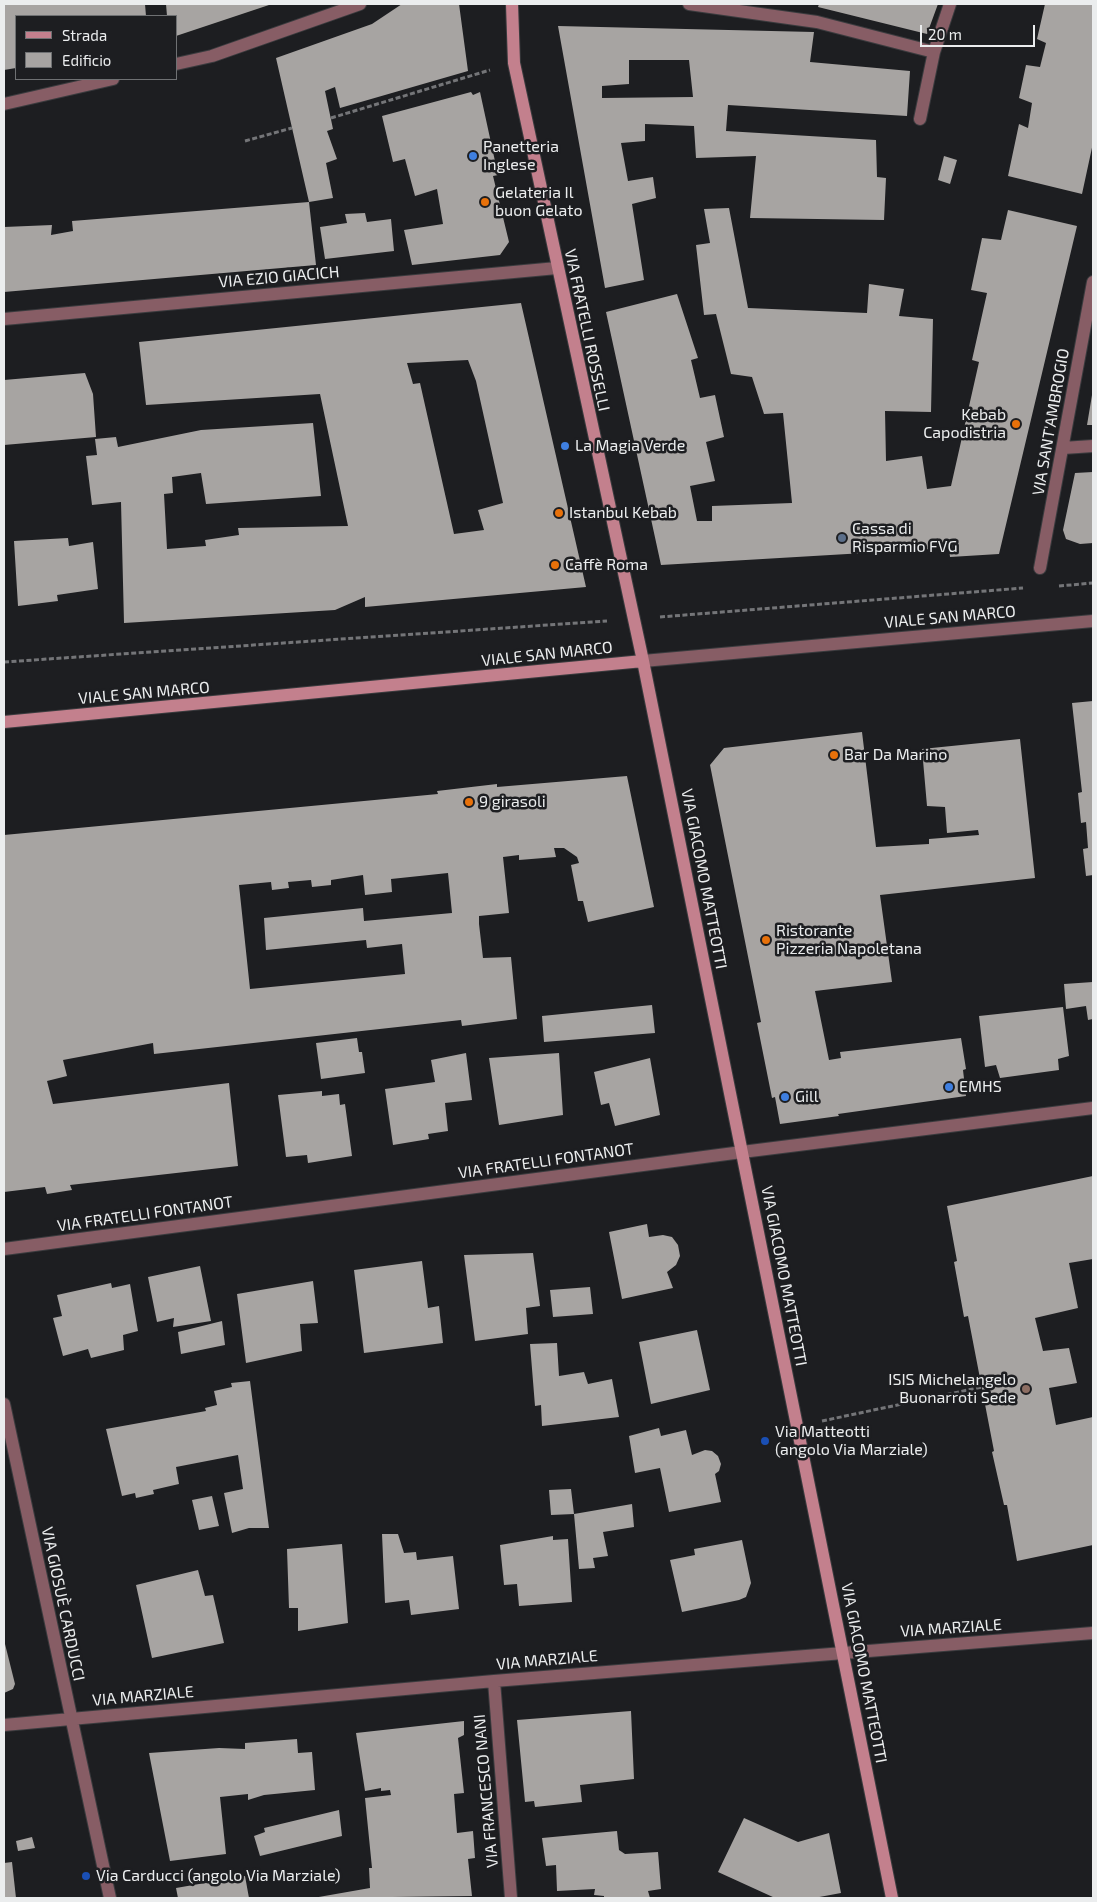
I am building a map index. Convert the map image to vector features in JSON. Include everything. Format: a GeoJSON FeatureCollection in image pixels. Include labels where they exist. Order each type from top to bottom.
{"type":"FeatureCollection","features":[{"type":"Feature","properties":{"kind":"main road","name":"VIA FRATELLI ROSSELLI"},"geometry":{"type":"LineString","coordinates":[[512,4],[514,62],[643,661]]}},
{"type":"Feature","properties":{"kind":"main road","name":"VIALE SAN MARCO"},"geometry":{"type":"LineString","coordinates":[[4,722],[643,661]]}},
{"type":"Feature","properties":{"kind":"main road","name":"VIA GIACOMO MATTEOTTI"},"geometry":{"type":"LineString","coordinates":[[643,661],[892,1898]]}},
{"type":"Feature","properties":{"kind":"street"},"geometry":{"type":"LineString","coordinates":[[178,64],[212,56],[360,4]]}},
{"type":"Feature","properties":{"kind":"street"},"geometry":{"type":"LineString","coordinates":[[689,4],[817,22],[934,52]]}},
{"type":"Feature","properties":{"kind":"street"},"geometry":{"type":"LineString","coordinates":[[920,119],[934,52],[950,4]]}},
{"type":"Feature","properties":{"kind":"street"},"geometry":{"type":"LineString","coordinates":[[4,104],[110,80]]}},
{"type":"Feature","properties":{"kind":"street","name":"VIA EZIO GIACICH"},"geometry":{"type":"LineString","coordinates":[[4,319],[557,268]]}},
{"type":"Feature","properties":{"kind":"street","name":"VIA SANT'AMBROGIO"},"geometry":{"type":"LineString","coordinates":[[1040,568],[1093,282]]}},
{"type":"Feature","properties":{"kind":"street"},"geometry":{"type":"LineString","coordinates":[[1063,448],[1093,446]]}},
{"type":"Feature","properties":{"kind":"street","name":"VIALE SAN MARCO"},"geometry":{"type":"LineString","coordinates":[[643,661],[1093,621]]}},
{"type":"Feature","properties":{"kind":"street","name":"VIA FRATELLI FONTANOT"},"geometry":{"type":"LineString","coordinates":[[4,1249],[1093,1108]]}},
{"type":"Feature","properties":{"kind":"street","name":"VIA GIOSUÈ CARDUCCI"},"geometry":{"type":"LineString","coordinates":[[4,1404],[110,1898]]}},
{"type":"Feature","properties":{"kind":"street","name":"VIA MARZIALE"},"geometry":{"type":"LineString","coordinates":[[4,1725],[494,1681],[1093,1633]]}},
{"type":"Feature","properties":{"kind":"street","name":"VIA FRANCESCO NANI"},"geometry":{"type":"LineString","coordinates":[[494,1681],[511,1898]]}},
{"type":"Feature","properties":{"kind":"path"},"geometry":{"type":"LineString","coordinates":[[331,118],[514,62]]}},
{"type":"Feature","properties":{"kind":"path"},"geometry":{"type":"LineString","coordinates":[[245,141],[292,128]]}},
{"type":"Feature","properties":{"kind":"path"},"geometry":{"type":"LineString","coordinates":[[1054,586],[1093,583]]}},
{"type":"Feature","properties":{"kind":"path"},"geometry":{"type":"LineString","coordinates":[[4,662],[633,619],[1025,588]]}},
{"type":"Feature","properties":{"kind":"path"},"geometry":{"type":"LineString","coordinates":[[797,1426],[982,1387]]}},
{"type":"Feature","properties":{"kind":"building"},"geometry":{"type":"Polygon","coordinates":[[[4,4],[145,4],[146,15],[15,15],[15,68],[4,70],[4,4]]]}},
{"type":"Feature","properties":{"kind":"building"},"geometry":{"type":"Polygon","coordinates":[[[166,4],[272,4],[178,35],[178,15],[167,15],[166,4]]]}},
{"type":"Feature","properties":{"kind":"building"},"geometry":{"type":"Polygon","coordinates":[[[402,4],[459,4],[468,71],[340,108],[335,87],[325,91],[333,129],[327,131],[337,159],[326,163],[333,198],[309,202],[276,58],[372,24],[402,4]]]}},
{"type":"Feature","properties":{"kind":"building"},"geometry":{"type":"Polygon","coordinates":[[[819,4],[938,4],[927,34],[818,7],[819,4]]]}},
{"type":"Feature","properties":{"kind":"building"},"geometry":{"type":"Polygon","coordinates":[[[1045,4],[1093,4],[1093,143],[1082,194],[1008,176],[1019,124],[1028,128],[1032,103],[1019,98],[1026,65],[1040,67],[1046,43],[1037,39],[1045,4]]]}},
{"type":"Feature","properties":{"kind":"building"},"geometry":{"type":"Polygon","coordinates":[[[558,26],[814,32],[810,62],[910,71],[907,116],[728,105],[726,131],[876,140],[877,177],[886,178],[884,220],[750,218],[756,156],[696,158],[694,126],[645,124],[645,141],[621,143],[628,181],[653,177],[656,198],[632,204],[644,280],[605,288],[558,26]],[[629,60],[629,84],[602,86],[602,98],[693,97],[689,60],[629,60]]]}},
{"type":"Feature","properties":{"kind":"building"},"geometry":{"type":"Polygon","coordinates":[[[471,92],[473,95],[480,92],[498,175],[493,176],[509,242],[500,255],[412,265],[404,230],[443,224],[437,189],[415,196],[405,159],[393,162],[382,116],[471,92]]]}},
{"type":"Feature","properties":{"kind":"building"},"geometry":{"type":"Polygon","coordinates":[[[944,156],[957,160],[950,184],[938,180],[944,156]]]}},
{"type":"Feature","properties":{"kind":"building"},"geometry":{"type":"Polygon","coordinates":[[[309,202],[316,265],[4,292],[4,227],[52,225],[51,235],[73,231],[72,221],[309,202]]]}},
{"type":"Feature","properties":{"kind":"building"},"geometry":{"type":"Polygon","coordinates":[[[729,208],[748,308],[867,313],[869,284],[904,289],[899,316],[933,319],[931,412],[885,411],[886,461],[922,456],[927,489],[951,486],[979,362],[972,360],[987,293],[971,290],[982,238],[1001,240],[1008,210],[1077,226],[999,554],[950,557],[949,548],[661,565],[606,312],[677,294],[698,358],[691,360],[700,398],[715,395],[724,437],[706,442],[715,481],[690,486],[697,521],[712,521],[712,506],[792,503],[783,413],[764,414],[752,377],[731,374],[716,314],[704,315],[696,245],[710,243],[704,209],[729,208]]]}},
{"type":"Feature","properties":{"kind":"building"},"geometry":{"type":"Polygon","coordinates":[[[365,213],[367,222],[391,219],[394,251],[325,259],[320,227],[347,223],[345,214],[365,213]]]}},
{"type":"Feature","properties":{"kind":"building"},"geometry":{"type":"Polygon","coordinates":[[[521,303],[586,587],[365,607],[365,597],[335,610],[124,623],[121,502],[92,505],[86,456],[97,455],[95,439],[116,437],[118,447],[201,430],[313,423],[321,496],[206,504],[201,473],[172,477],[173,493],[164,494],[167,549],[206,546],[205,540],[239,535],[238,528],[348,526],[320,394],[146,405],[139,342],[521,303]],[[468,360],[407,363],[413,384],[420,383],[454,534],[484,530],[478,510],[503,503],[476,381],[468,360]]]}},
{"type":"Feature","properties":{"kind":"building"},"geometry":{"type":"Polygon","coordinates":[[[85,373],[93,394],[96,437],[4,445],[4,380],[85,373]]]}},
{"type":"Feature","properties":{"kind":"building"},"geometry":{"type":"Polygon","coordinates":[[[1092,395],[1093,425],[1087,425],[1092,395]]]}},
{"type":"Feature","properties":{"kind":"building"},"geometry":{"type":"Polygon","coordinates":[[[1093,472],[1093,543],[1080,544],[1066,539],[1063,530],[1075,473],[1093,472]]]}},
{"type":"Feature","properties":{"kind":"building"},"geometry":{"type":"Polygon","coordinates":[[[68,538],[69,546],[93,542],[98,589],[57,595],[58,601],[18,606],[14,541],[68,538]]]}},
{"type":"Feature","properties":{"kind":"building"},"geometry":{"type":"Polygon","coordinates":[[[1093,701],[1093,875],[1086,876],[1083,849],[1088,848],[1086,822],[1081,823],[1078,793],[1082,792],[1072,703],[1093,701]]]}},
{"type":"Feature","properties":{"kind":"building"},"geometry":{"type":"Polygon","coordinates":[[[862,732],[876,847],[929,844],[929,839],[979,835],[978,830],[947,833],[945,807],[927,806],[922,749],[1020,739],[1035,878],[880,895],[892,982],[815,991],[829,1060],[841,1058],[840,1052],[961,1038],[966,1069],[963,1070],[966,1096],[780,1124],[775,1097],[772,1098],[757,1023],[761,1022],[710,765],[724,748],[862,732]]]}},
{"type":"Feature","properties":{"kind":"building"},"geometry":{"type":"Polygon","coordinates":[[[627,776],[654,907],[588,922],[583,901],[578,901],[571,865],[579,863],[577,857],[564,848],[554,848],[556,857],[519,860],[519,855],[503,857],[509,913],[479,916],[479,924],[483,958],[511,957],[517,1019],[462,1026],[461,1020],[154,1054],[153,1043],[63,1060],[67,1076],[47,1081],[53,1104],[229,1083],[238,1166],[70,1185],[72,1190],[47,1194],[45,1187],[4,1192],[4,835],[438,794],[437,791],[497,784],[497,787],[627,776]],[[448,873],[391,879],[392,892],[365,895],[363,875],[331,880],[331,885],[312,887],[311,880],[288,882],[289,888],[272,890],[271,882],[239,885],[250,989],[405,974],[402,944],[367,948],[366,940],[266,950],[264,918],[363,908],[364,921],[452,913],[448,873]]]}},
{"type":"Feature","properties":{"kind":"building"},"geometry":{"type":"Polygon","coordinates":[[[1093,982],[1093,1019],[1088,1020],[1086,1006],[1066,1009],[1064,984],[1093,982]]]}},
{"type":"Feature","properties":{"kind":"building"},"geometry":{"type":"Polygon","coordinates":[[[652,1005],[655,1033],[544,1042],[542,1016],[652,1005]]]}},
{"type":"Feature","properties":{"kind":"building"},"geometry":{"type":"Polygon","coordinates":[[[1063,1007],[1069,1056],[1058,1059],[1059,1070],[1000,1078],[996,1065],[985,1067],[979,1016],[1063,1007]]]}},
{"type":"Feature","properties":{"kind":"building"},"geometry":{"type":"Polygon","coordinates":[[[357,1038],[359,1052],[362,1052],[365,1073],[321,1079],[316,1043],[357,1038]]]}},
{"type":"Feature","properties":{"kind":"building"},"geometry":{"type":"Polygon","coordinates":[[[466,1053],[472,1100],[445,1103],[448,1131],[428,1134],[429,1139],[393,1145],[385,1089],[435,1082],[431,1060],[466,1053]]]}},
{"type":"Feature","properties":{"kind":"building"},"geometry":{"type":"Polygon","coordinates":[[[559,1053],[563,1115],[499,1125],[489,1058],[559,1053]]]}},
{"type":"Feature","properties":{"kind":"building"},"geometry":{"type":"Polygon","coordinates":[[[650,1058],[660,1115],[615,1126],[609,1103],[601,1105],[594,1072],[650,1058]]]}},
{"type":"Feature","properties":{"kind":"building"},"geometry":{"type":"Polygon","coordinates":[[[322,1091],[322,1096],[339,1094],[340,1105],[345,1104],[352,1156],[308,1163],[307,1155],[286,1157],[278,1095],[322,1091]]]}},
{"type":"Feature","properties":{"kind":"building"},"geometry":{"type":"Polygon","coordinates":[[[1093,1176],[1093,1259],[1069,1263],[1078,1308],[1035,1318],[1043,1351],[1069,1348],[1077,1383],[1049,1388],[1056,1425],[1093,1417],[1093,1545],[1017,1561],[1007,1505],[1004,1505],[992,1452],[994,1451],[968,1316],[964,1317],[954,1262],[957,1261],[947,1206],[1093,1176]]]}},
{"type":"Feature","properties":{"kind":"building"},"geometry":{"type":"Polygon","coordinates":[[[647,1224],[649,1237],[663,1235],[672,1237],[678,1245],[680,1256],[676,1265],[667,1272],[673,1288],[622,1299],[609,1232],[647,1224]]]}},
{"type":"Feature","properties":{"kind":"building"},"geometry":{"type":"Polygon","coordinates":[[[533,1253],[540,1306],[526,1308],[528,1334],[475,1341],[464,1255],[533,1253]]]}},
{"type":"Feature","properties":{"kind":"building"},"geometry":{"type":"Polygon","coordinates":[[[422,1261],[428,1308],[439,1306],[443,1343],[364,1353],[354,1270],[422,1261]]]}},
{"type":"Feature","properties":{"kind":"building"},"geometry":{"type":"Polygon","coordinates":[[[200,1266],[211,1321],[173,1327],[174,1318],[157,1322],[148,1277],[200,1266]]]}},
{"type":"Feature","properties":{"kind":"building"},"geometry":{"type":"Polygon","coordinates":[[[313,1281],[318,1323],[300,1324],[302,1351],[246,1363],[237,1294],[313,1281]]]}},
{"type":"Feature","properties":{"kind":"building"},"geometry":{"type":"Polygon","coordinates":[[[111,1283],[112,1288],[130,1284],[138,1331],[123,1335],[124,1350],[91,1358],[88,1349],[63,1356],[53,1318],[62,1316],[57,1295],[111,1283]]]}},
{"type":"Feature","properties":{"kind":"building"},"geometry":{"type":"Polygon","coordinates":[[[590,1287],[593,1314],[553,1317],[550,1290],[590,1287]]]}},
{"type":"Feature","properties":{"kind":"building"},"geometry":{"type":"Polygon","coordinates":[[[222,1321],[225,1345],[181,1354],[178,1332],[222,1321]]]}},
{"type":"Feature","properties":{"kind":"building"},"geometry":{"type":"Polygon","coordinates":[[[697,1330],[710,1390],[651,1404],[639,1342],[697,1330]]]}},
{"type":"Feature","properties":{"kind":"building"},"geometry":{"type":"Polygon","coordinates":[[[557,1343],[559,1376],[584,1372],[588,1384],[612,1379],[619,1417],[542,1426],[541,1405],[535,1406],[530,1344],[557,1343]]]}},
{"type":"Feature","properties":{"kind":"building"},"geometry":{"type":"Polygon","coordinates":[[[250,1381],[269,1528],[249,1528],[232,1533],[224,1493],[243,1489],[238,1455],[176,1467],[179,1484],[153,1490],[154,1494],[136,1498],[135,1493],[122,1496],[106,1429],[206,1411],[205,1408],[217,1405],[214,1391],[232,1387],[231,1383],[250,1381]]]}},
{"type":"Feature","properties":{"kind":"building"},"geometry":{"type":"Polygon","coordinates":[[[659,1428],[661,1436],[686,1430],[692,1455],[705,1450],[712,1451],[718,1456],[721,1464],[719,1471],[715,1474],[721,1502],[669,1512],[660,1468],[635,1473],[629,1436],[659,1428]]]}},
{"type":"Feature","properties":{"kind":"building"},"geometry":{"type":"Polygon","coordinates":[[[571,1489],[574,1514],[551,1515],[549,1490],[571,1489]]]}},
{"type":"Feature","properties":{"kind":"building"},"geometry":{"type":"Polygon","coordinates":[[[212,1496],[219,1526],[199,1530],[192,1500],[212,1496]]]}},
{"type":"Feature","properties":{"kind":"building"},"geometry":{"type":"Polygon","coordinates":[[[632,1504],[634,1527],[603,1532],[608,1556],[593,1558],[595,1568],[579,1569],[574,1514],[632,1504]]]}},
{"type":"Feature","properties":{"kind":"building"},"geometry":{"type":"Polygon","coordinates":[[[382,1534],[398,1534],[404,1553],[416,1552],[417,1560],[453,1556],[459,1609],[411,1615],[409,1600],[385,1603],[382,1534]]]}},
{"type":"Feature","properties":{"kind":"building"},"geometry":{"type":"Polygon","coordinates":[[[553,1536],[553,1540],[568,1539],[572,1602],[519,1606],[517,1584],[504,1585],[500,1545],[553,1536]]]}},
{"type":"Feature","properties":{"kind":"building"},"geometry":{"type":"Polygon","coordinates":[[[742,1540],[751,1583],[746,1597],[682,1612],[670,1560],[695,1555],[694,1549],[742,1540]]]}},
{"type":"Feature","properties":{"kind":"building"},"geometry":{"type":"Polygon","coordinates":[[[342,1544],[348,1623],[298,1631],[298,1608],[289,1608],[287,1549],[342,1544]]]}},
{"type":"Feature","properties":{"kind":"building"},"geometry":{"type":"Polygon","coordinates":[[[198,1570],[205,1596],[213,1595],[224,1643],[152,1658],[136,1585],[198,1570]]]}},
{"type":"Feature","properties":{"kind":"building"},"geometry":{"type":"Polygon","coordinates":[[[4,1640],[15,1684],[13,1689],[4,1693],[4,1640]]]}},
{"type":"Feature","properties":{"kind":"building"},"geometry":{"type":"Polygon","coordinates":[[[631,1711],[634,1779],[580,1785],[582,1802],[535,1807],[534,1801],[525,1802],[517,1720],[631,1711]]]}},
{"type":"Feature","properties":{"kind":"building"},"geometry":{"type":"Polygon","coordinates":[[[464,1721],[464,1735],[458,1738],[464,1793],[454,1794],[457,1833],[473,1831],[475,1858],[468,1859],[472,1896],[313,1898],[370,1888],[369,1868],[372,1868],[365,1798],[391,1795],[390,1790],[381,1791],[381,1788],[365,1791],[356,1733],[464,1721]]]}},
{"type":"Feature","properties":{"kind":"building"},"geometry":{"type":"Polygon","coordinates":[[[297,1739],[298,1753],[312,1752],[315,1790],[264,1795],[248,1800],[248,1794],[220,1797],[226,1854],[170,1861],[149,1753],[219,1748],[245,1749],[245,1743],[297,1739]]]}},
{"type":"Feature","properties":{"kind":"building"},"geometry":{"type":"Polygon","coordinates":[[[339,1810],[342,1836],[260,1856],[254,1836],[265,1832],[264,1828],[339,1810]]]}},
{"type":"Feature","properties":{"kind":"building"},"geometry":{"type":"Polygon","coordinates":[[[744,1818],[798,1842],[829,1833],[841,1893],[814,1898],[775,1898],[718,1872],[744,1818]]]}},
{"type":"Feature","properties":{"kind":"building"},"geometry":{"type":"Polygon","coordinates":[[[617,1831],[619,1850],[625,1854],[658,1852],[661,1889],[648,1891],[650,1898],[604,1898],[604,1896],[594,1895],[595,1889],[557,1891],[556,1865],[546,1866],[542,1838],[617,1831]]]}},
{"type":"Feature","properties":{"kind":"building"},"geometry":{"type":"Polygon","coordinates":[[[32,1837],[35,1848],[18,1851],[16,1841],[32,1837]]]}},
{"type":"Feature","properties":{"kind":"building"},"geometry":{"type":"Polygon","coordinates":[[[12,1862],[16,1898],[4,1898],[4,1863],[12,1862]]]}},
{"type":"Feature","properties":{"kind":"building"},"geometry":{"type":"Polygon","coordinates":[[[245,1876],[249,1898],[178,1898],[176,1888],[245,1876]]]}},
{"type":"Feature","properties":{"kind":"place","name":"Panetteria Inglese"},"geometry":{"type":"Point","coordinates":[473,156]}},
{"type":"Feature","properties":{"kind":"place","name":"Gelateria Il buon Gelato"},"geometry":{"type":"Point","coordinates":[485,202]}},
{"type":"Feature","properties":{"kind":"place","name":"Kebab Capodistria"},"geometry":{"type":"Point","coordinates":[1016,424]}},
{"type":"Feature","properties":{"kind":"place","name":"La Magia Verde"},"geometry":{"type":"Point","coordinates":[565,446]}},
{"type":"Feature","properties":{"kind":"place","name":"Istanbul Kebab"},"geometry":{"type":"Point","coordinates":[559,513]}},
{"type":"Feature","properties":{"kind":"place","name":"Cassa di Risparmio FVG"},"geometry":{"type":"Point","coordinates":[842,538]}},
{"type":"Feature","properties":{"kind":"place","name":"Caffè Roma"},"geometry":{"type":"Point","coordinates":[555,565]}},
{"type":"Feature","properties":{"kind":"place","name":"Bar Da Marino"},"geometry":{"type":"Point","coordinates":[834,755]}},
{"type":"Feature","properties":{"kind":"place","name":"9 girasoli"},"geometry":{"type":"Point","coordinates":[469,802]}},
{"type":"Feature","properties":{"kind":"place","name":"Ristorante Pizzeria Napoletana"},"geometry":{"type":"Point","coordinates":[766,940]}},
{"type":"Feature","properties":{"kind":"place","name":"EMHS"},"geometry":{"type":"Point","coordinates":[949,1087]}},
{"type":"Feature","properties":{"kind":"place","name":"Gill"},"geometry":{"type":"Point","coordinates":[785,1097]}},
{"type":"Feature","properties":{"kind":"place","name":"ISIS Michelangelo Buonarroti Sede"},"geometry":{"type":"Point","coordinates":[1026,1389]}},
{"type":"Feature","properties":{"kind":"place","name":"Via Matteotti (angolo Via Marziale)"},"geometry":{"type":"Point","coordinates":[765,1441]}},
{"type":"Feature","properties":{"kind":"place","name":"Via Carducci (angolo Via Marziale)"},"geometry":{"type":"Point","coordinates":[86,1876]}}]}
